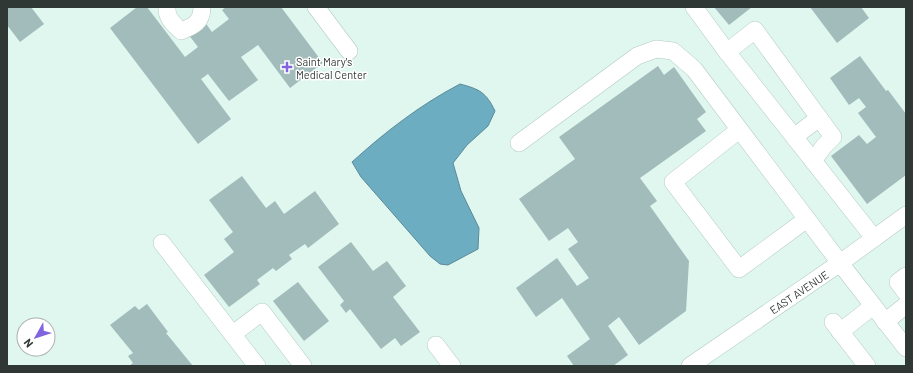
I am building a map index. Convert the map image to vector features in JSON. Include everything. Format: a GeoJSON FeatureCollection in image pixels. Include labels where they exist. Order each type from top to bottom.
{"type":"FeatureCollection","features":[{"type":"Feature","properties":{"kind":"street"},"geometry":{"type":"LineString","coordinates":[[167,7],[170,20],[181,31],[193,26],[202,15],[202,7]]}},
{"type":"Feature","properties":{"kind":"street"},"geometry":{"type":"LineString","coordinates":[[316,7],[349,51]]}},
{"type":"Feature","properties":{"kind":"street"},"geometry":{"type":"LineString","coordinates":[[694,7],[727,52],[874,238]]}},
{"type":"Feature","properties":{"kind":"street"},"geometry":{"type":"LineString","coordinates":[[727,52],[755,30],[833,137],[813,161]]}},
{"type":"Feature","properties":{"kind":"street"},"geometry":{"type":"LineString","coordinates":[[519,143],[637,56],[656,49],[673,51],[694,69],[840,264],[906,348]]}},
{"type":"Feature","properties":{"kind":"street"},"geometry":{"type":"LineString","coordinates":[[794,137],[819,118]]}},
{"type":"Feature","properties":{"kind":"street"},"geometry":{"type":"LineString","coordinates":[[740,130],[673,182],[739,269],[807,220]]}},
{"type":"Feature","properties":{"kind":"street","name":"EAST AVENUE"},"geometry":{"type":"LineString","coordinates":[[690,366],[711,360],[906,215]]}},
{"type":"Feature","properties":{"kind":"street"},"geometry":{"type":"LineString","coordinates":[[162,243],[257,366]]}},
{"type":"Feature","properties":{"kind":"street"},"geometry":{"type":"LineString","coordinates":[[906,276],[898,282],[906,293]]}},
{"type":"Feature","properties":{"kind":"street"},"geometry":{"type":"LineString","coordinates":[[885,322],[906,305]]}},
{"type":"Feature","properties":{"kind":"street"},"geometry":{"type":"LineString","coordinates":[[867,366],[836,327],[873,306]]}},
{"type":"Feature","properties":{"kind":"street"},"geometry":{"type":"LineString","coordinates":[[232,334],[262,312],[303,366]]}},
{"type":"Feature","properties":{"kind":"street"},"geometry":{"type":"LineString","coordinates":[[436,345],[452,366]]}},
{"type":"Feature","properties":{"kind":"water"},"geometry":{"type":"Polygon","coordinates":[[[460,84],[477,90],[485,95],[495,111],[488,126],[467,145],[453,163],[461,191],[479,228],[478,249],[448,265],[440,264],[430,256],[361,177],[352,162],[403,120],[445,92],[460,84]]]}},
{"type":"Feature","properties":{"kind":"building"},"geometry":{"type":"Polygon","coordinates":[[[7,7],[31,7],[44,24],[20,42],[7,25],[7,7]]]}},
{"type":"Feature","properties":{"kind":"building"},"geometry":{"type":"Polygon","coordinates":[[[137,7],[147,7],[185,57],[198,47],[188,34],[204,21],[212,32],[229,19],[222,10],[226,7],[281,7],[323,63],[290,88],[258,45],[241,57],[258,80],[229,101],[208,74],[201,79],[231,119],[198,144],[110,28],[137,7]]]}},
{"type":"Feature","properties":{"kind":"building"},"geometry":{"type":"Polygon","coordinates":[[[714,7],[752,7],[729,25],[714,7]]]}},
{"type":"Feature","properties":{"kind":"building"},"geometry":{"type":"Polygon","coordinates":[[[810,7],[861,7],[869,18],[837,43],[810,7]]]}},
{"type":"Feature","properties":{"kind":"building"},"geometry":{"type":"Polygon","coordinates":[[[860,56],[886,91],[888,90],[906,114],[906,175],[867,204],[831,156],[859,135],[867,144],[876,137],[858,113],[866,107],[859,98],[849,105],[830,78],[860,56]]]}},
{"type":"Feature","properties":{"kind":"building"},"geometry":{"type":"Polygon","coordinates":[[[658,66],[664,75],[674,67],[706,112],[697,119],[706,131],[640,178],[657,201],[650,206],[689,261],[686,311],[639,345],[619,317],[608,326],[628,355],[613,366],[574,366],[567,356],[590,339],[562,298],[536,317],[516,288],[557,258],[577,286],[589,278],[568,249],[578,242],[568,228],[549,241],[519,199],[575,159],[559,137],[658,66]]]}},
{"type":"Feature","properties":{"kind":"building"},"geometry":{"type":"Polygon","coordinates":[[[242,176],[266,208],[275,201],[284,214],[315,191],[339,224],[308,248],[305,244],[289,255],[292,259],[276,271],[273,268],[257,280],[260,284],[229,307],[204,275],[234,252],[224,239],[233,232],[209,200],[242,176]]]}},
{"type":"Feature","properties":{"kind":"building"},"geometry":{"type":"Polygon","coordinates":[[[351,242],[373,271],[387,261],[406,286],[393,297],[420,332],[401,346],[395,338],[381,349],[350,309],[346,313],[340,305],[344,301],[318,267],[351,242]]]}},
{"type":"Feature","properties":{"kind":"building"},"geometry":{"type":"Polygon","coordinates":[[[298,282],[329,321],[304,341],[273,301],[298,282]]]}},
{"type":"Feature","properties":{"kind":"building"},"geometry":{"type":"Polygon","coordinates":[[[147,304],[168,332],[166,333],[193,366],[129,366],[133,363],[128,356],[133,353],[110,325],[135,306],[139,310],[147,304]]]}},
{"type":"Feature","properties":{"kind":"place","name":"Saint Mary's Medical Center"},"geometry":{"type":"Point","coordinates":[287,67]}}]}
